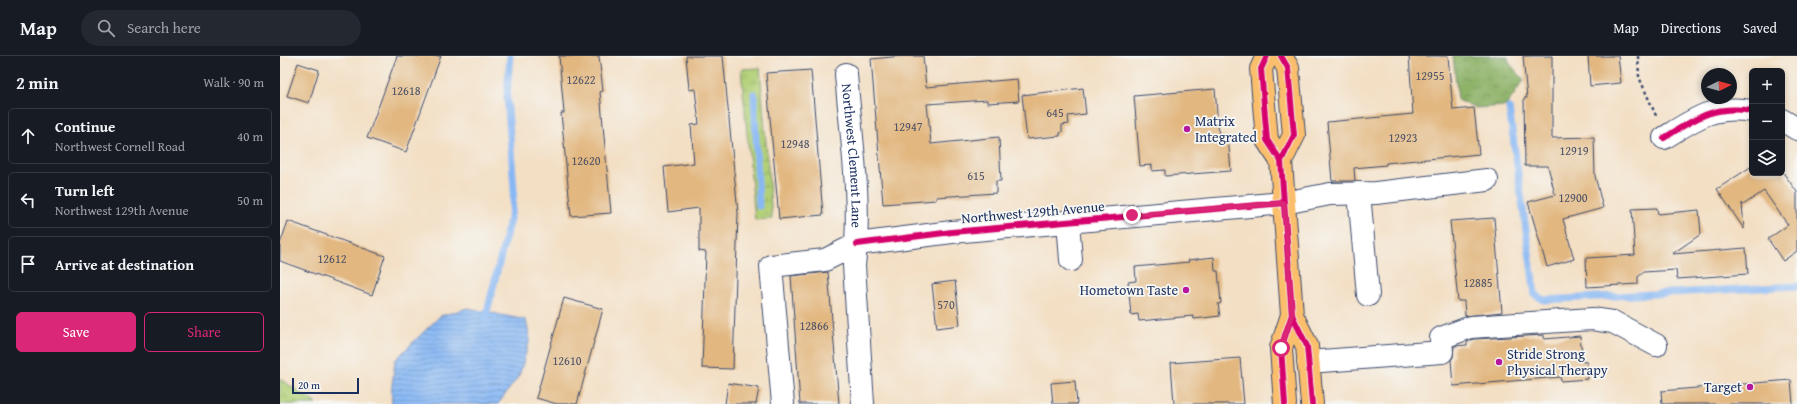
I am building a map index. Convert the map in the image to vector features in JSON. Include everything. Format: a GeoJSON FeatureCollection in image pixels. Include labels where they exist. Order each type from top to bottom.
{"type":"FeatureCollection","features":[{"type":"Feature","properties":{"kind":"main road"},"geometry":{"type":"LineString","coordinates":[[1267,56],[1261,69],[1267,140],[1281,161],[1292,315],[1307,346],[1312,404]]}},
{"type":"Feature","properties":{"kind":"main road"},"geometry":{"type":"LineString","coordinates":[[1281,56],[1288,68],[1294,135],[1281,161]]}},
{"type":"Feature","properties":{"kind":"main road"},"geometry":{"type":"LineString","coordinates":[[1285,404],[1281,348],[1292,315]]}},
{"type":"Feature","properties":{"kind":"street","name":"Northwest Clement Lane"},"geometry":{"type":"LineString","coordinates":[[846,74],[857,213],[857,244],[854,265],[863,404]]}},
{"type":"Feature","properties":{"kind":"street"},"geometry":{"type":"LineString","coordinates":[[1664,138],[1700,115],[1725,110],[1749,111]]}},
{"type":"Feature","properties":{"kind":"street"},"geometry":{"type":"LineString","coordinates":[[1785,122],[1797,129]]}},
{"type":"Feature","properties":{"kind":"street","name":"Northwest 129th Avenue"},"geometry":{"type":"LineString","coordinates":[[783,404],[771,266],[825,260],[857,244],[952,232],[1284,203],[1330,194],[1359,193],[1487,180]]}},
{"type":"Feature","properties":{"kind":"street"},"geometry":{"type":"LineString","coordinates":[[1359,193],[1368,295]]}},
{"type":"Feature","properties":{"kind":"street"},"geometry":{"type":"LineString","coordinates":[[1068,221],[1071,260]]}},
{"type":"Feature","properties":{"kind":"street"},"geometry":{"type":"LineString","coordinates":[[1308,362],[1442,352],[1441,338],[1471,327],[1592,318],[1613,322],[1656,345]]}},
{"type":"Feature","properties":{"kind":"path"},"geometry":{"type":"LineString","coordinates":[[1638,56],[1639,77],[1664,138]]}},
{"type":"Feature","properties":{"kind":"green space"},"geometry":{"type":"Polygon","coordinates":[[[1453,56],[1507,56],[1510,64],[1524,80],[1506,106],[1476,108],[1458,100],[1453,56]]]}},
{"type":"Feature","properties":{"kind":"green space"},"geometry":{"type":"Polygon","coordinates":[[[760,68],[772,219],[755,220],[741,69],[760,68]]]}},
{"type":"Feature","properties":{"kind":"green space"},"geometry":{"type":"Polygon","coordinates":[[[280,379],[317,404],[280,404],[280,379]]]}},
{"type":"Feature","properties":{"kind":"water"},"geometry":{"type":"Polygon","coordinates":[[[468,308],[526,320],[530,339],[519,376],[498,404],[392,404],[395,360],[440,316],[468,308]]]}},
{"type":"Feature","properties":{"kind":"building"},"geometry":{"type":"Polygon","coordinates":[[[397,56],[441,56],[406,152],[367,138],[397,56]]]}},
{"type":"Feature","properties":{"kind":"building"},"geometry":{"type":"Polygon","coordinates":[[[559,56],[599,56],[603,91],[600,92],[611,213],[571,216],[561,113],[564,113],[559,56]]]}},
{"type":"Feature","properties":{"kind":"building"},"geometry":{"type":"Polygon","coordinates":[[[686,56],[723,56],[738,213],[733,369],[702,368],[706,252],[699,251],[699,208],[668,212],[664,167],[694,163],[691,125],[699,124],[695,89],[689,90],[686,56]]]}},
{"type":"Feature","properties":{"kind":"building"},"geometry":{"type":"Polygon","coordinates":[[[902,56],[923,56],[926,87],[1017,79],[1019,101],[987,103],[987,100],[927,104],[931,144],[999,137],[1001,181],[996,181],[996,193],[936,197],[936,200],[883,204],[871,59],[902,56]]]}},
{"type":"Feature","properties":{"kind":"building"},"geometry":{"type":"Polygon","coordinates":[[[1409,56],[1448,56],[1453,110],[1474,108],[1479,154],[1386,163],[1386,165],[1354,168],[1355,181],[1332,181],[1327,122],[1413,114],[1409,56]]]}},
{"type":"Feature","properties":{"kind":"building"},"geometry":{"type":"Polygon","coordinates":[[[1523,56],[1552,56],[1552,138],[1594,137],[1595,176],[1603,208],[1563,219],[1574,259],[1547,267],[1528,202],[1555,195],[1548,166],[1525,166],[1524,98],[1527,98],[1523,56]]]}},
{"type":"Feature","properties":{"kind":"building"},"geometry":{"type":"Polygon","coordinates":[[[1588,56],[1618,56],[1621,83],[1590,86],[1588,56]]]}},
{"type":"Feature","properties":{"kind":"building"},"geometry":{"type":"Polygon","coordinates":[[[298,63],[319,70],[309,103],[287,96],[298,63]]]}},
{"type":"Feature","properties":{"kind":"building"},"geometry":{"type":"Polygon","coordinates":[[[811,70],[823,215],[779,219],[766,73],[811,70]]]}},
{"type":"Feature","properties":{"kind":"building"},"geometry":{"type":"Polygon","coordinates":[[[1083,88],[1086,114],[1068,116],[1069,124],[1062,125],[1062,132],[1060,133],[1060,136],[1027,139],[1022,95],[1083,88]]]}},
{"type":"Feature","properties":{"kind":"building"},"geometry":{"type":"Polygon","coordinates":[[[1215,89],[1219,136],[1228,136],[1231,171],[1165,176],[1165,170],[1152,171],[1152,165],[1140,166],[1134,96],[1215,89]]]}},
{"type":"Feature","properties":{"kind":"building"},"geometry":{"type":"Polygon","coordinates":[[[1749,168],[1749,176],[1785,175],[1797,192],[1797,251],[1783,261],[1768,239],[1788,225],[1764,191],[1743,205],[1742,203],[1744,229],[1717,189],[1749,168]]]}},
{"type":"Feature","properties":{"kind":"building"},"geometry":{"type":"Polygon","coordinates":[[[1657,208],[1658,214],[1699,210],[1701,234],[1672,254],[1746,248],[1748,274],[1677,279],[1676,270],[1644,272],[1638,277],[1638,284],[1587,287],[1586,258],[1635,255],[1632,209],[1657,208]]]}},
{"type":"Feature","properties":{"kind":"building"},"geometry":{"type":"Polygon","coordinates":[[[1494,218],[1502,312],[1465,316],[1464,301],[1458,301],[1450,221],[1494,218]]]}},
{"type":"Feature","properties":{"kind":"building"},"geometry":{"type":"Polygon","coordinates":[[[288,221],[385,256],[372,295],[280,261],[280,244],[288,221]]]}},
{"type":"Feature","properties":{"kind":"building"},"geometry":{"type":"Polygon","coordinates":[[[1214,257],[1215,271],[1218,271],[1221,303],[1218,304],[1220,316],[1194,319],[1193,316],[1139,321],[1138,314],[1131,315],[1128,282],[1136,281],[1135,267],[1189,262],[1188,260],[1214,257]]]}},
{"type":"Feature","properties":{"kind":"building"},"geometry":{"type":"Polygon","coordinates":[[[828,272],[839,404],[800,404],[791,276],[828,272]]]}},
{"type":"Feature","properties":{"kind":"building"},"geometry":{"type":"Polygon","coordinates":[[[955,281],[960,325],[937,328],[932,284],[955,281]]]}},
{"type":"Feature","properties":{"kind":"building"},"geometry":{"type":"Polygon","coordinates":[[[564,298],[603,309],[577,404],[557,404],[536,398],[564,298]]]}},
{"type":"Feature","properties":{"kind":"building","name":"Stride Strong Physical Therapy"},"geometry":{"type":"Polygon","coordinates":[[[1544,335],[1544,339],[1580,336],[1583,362],[1587,362],[1588,379],[1561,381],[1560,377],[1453,386],[1451,360],[1453,357],[1454,346],[1467,345],[1467,342],[1474,339],[1544,335]]]}},
{"type":"Feature","properties":{"kind":"building"},"geometry":{"type":"Polygon","coordinates":[[[1240,358],[1244,404],[1174,404],[1171,363],[1240,358]]]}},
{"type":"Feature","properties":{"kind":"building","name":"Target"},"geometry":{"type":"Polygon","coordinates":[[[1791,380],[1793,404],[1662,404],[1661,391],[1791,380]]]}},
{"type":"Feature","properties":{"kind":"building"},"geometry":{"type":"Polygon","coordinates":[[[1075,381],[1077,404],[1053,404],[1051,383],[1075,381]]]}},
{"type":"Feature","properties":{"kind":"building"},"geometry":{"type":"Polygon","coordinates":[[[728,383],[759,388],[756,404],[725,404],[728,383]]]}},
{"type":"Feature","properties":{"kind":"waterway"},"geometry":{"type":"LineString","coordinates":[[485,320],[512,211],[514,188],[507,96],[510,56]]}},
{"type":"Feature","properties":{"kind":"waterway"},"geometry":{"type":"LineString","coordinates":[[754,94],[759,206]]}},
{"type":"Feature","properties":{"kind":"waterway"},"geometry":{"type":"LineString","coordinates":[[1509,108],[1535,295],[1544,300],[1797,286]]}},
{"type":"Feature","properties":{"kind":"cycle path"},"geometry":{"type":"LineString","coordinates":[[1267,56],[1261,69],[1267,140],[1281,161],[1292,315],[1307,346],[1312,404]]}},
{"type":"Feature","properties":{"kind":"cycle path"},"geometry":{"type":"LineString","coordinates":[[1281,56],[1288,68],[1294,135],[1281,161]]}},
{"type":"Feature","properties":{"kind":"cycle path"},"geometry":{"type":"LineString","coordinates":[[1664,138],[1686,124],[1705,115],[1726,110],[1749,111]]}},
{"type":"Feature","properties":{"kind":"cycle path"},"geometry":{"type":"LineString","coordinates":[[857,244],[952,232],[1284,203]]}},
{"type":"Feature","properties":{"kind":"cycle path"},"geometry":{"type":"LineString","coordinates":[[1285,404],[1281,348],[1292,315]]}},
{"type":"Feature","properties":{"kind":"place","name":"Matrix Integrated"},"geometry":{"type":"Point","coordinates":[1187,129]}},
{"type":"Feature","properties":{"kind":"place","name":"Hometown Taste"},"geometry":{"type":"Point","coordinates":[1186,290]}},
{"type":"Feature","properties":{"kind":"place","name":"Stride Strong Physical Therapy"},"geometry":{"type":"Point","coordinates":[1499,362]}},
{"type":"Feature","properties":{"kind":"place","name":"Target"},"geometry":{"type":"Point","coordinates":[1750,387]}},
{"type":"Feature","properties":{"kind":"route"},"geometry":{"type":"LineString","coordinates":[[1132,215],[1284,203],[1292,315],[1281,348]]}}]}
